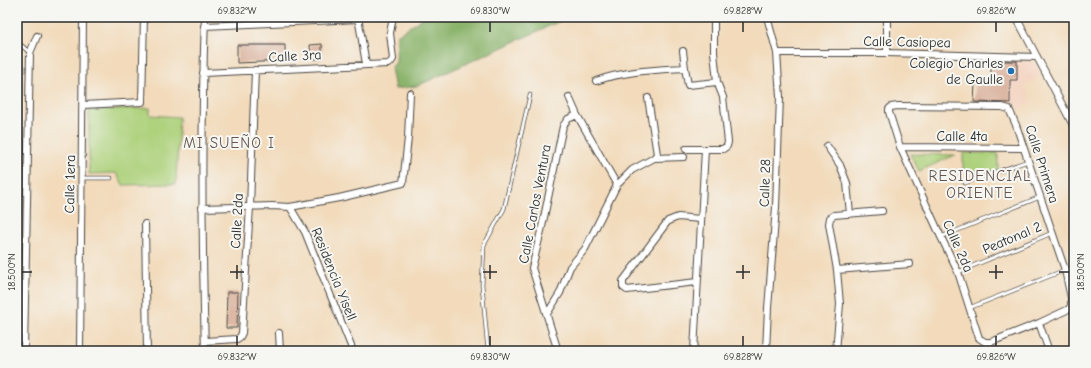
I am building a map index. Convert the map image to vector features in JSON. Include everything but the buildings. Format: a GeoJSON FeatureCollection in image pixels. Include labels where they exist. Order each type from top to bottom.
{"type":"FeatureCollection","features":[{"type":"Feature","properties":{"kind":"street","name":"Calle 1era"},"geometry":{"type":"LineString","coordinates":[[80,351],[83,17]]}},
{"type":"Feature","properties":{"kind":"street"},"geometry":{"type":"LineString","coordinates":[[83,106],[142,102],[144,17]]}},
{"type":"Feature","properties":{"kind":"street"},"geometry":{"type":"LineString","coordinates":[[205,17],[202,208],[205,351]]}},
{"type":"Feature","properties":{"kind":"street","name":"Calle 3ra"},"geometry":{"type":"LineString","coordinates":[[203,73],[388,64],[393,59],[390,33],[393,17]]}},
{"type":"Feature","properties":{"kind":"street"},"geometry":{"type":"LineString","coordinates":[[686,149],[723,149],[727,146],[728,142],[723,97],[717,82],[714,52],[714,17]]}},
{"type":"Feature","properties":{"kind":"street","name":"Calle 28"},"geometry":{"type":"LineString","coordinates":[[766,351],[776,207],[780,97],[777,53],[767,17]]}},
{"type":"Feature","properties":{"kind":"street"},"geometry":{"type":"LineString","coordinates":[[886,17],[887,53]]}},
{"type":"Feature","properties":{"kind":"street"},"geometry":{"type":"LineString","coordinates":[[1016,17],[1074,127]]}},
{"type":"Feature","properties":{"kind":"street"},"geometry":{"type":"LineString","coordinates":[[204,26],[358,18],[366,64]]}},
{"type":"Feature","properties":{"kind":"street"},"geometry":{"type":"LineString","coordinates":[[24,351],[30,54],[37,36]]}},
{"type":"Feature","properties":{"kind":"street"},"geometry":{"type":"LineString","coordinates":[[683,51],[688,85],[717,82]]}},
{"type":"Feature","properties":{"kind":"street","name":"Calle Casiopea"},"geometry":{"type":"LineString","coordinates":[[777,53],[887,53],[1037,57]]}},
{"type":"Feature","properties":{"kind":"street"},"geometry":{"type":"LineString","coordinates":[[596,81],[611,76],[645,71],[685,68]]}},
{"type":"Feature","properties":{"kind":"street","name":"Calle 2da"},"geometry":{"type":"LineString","coordinates":[[205,341],[237,339],[242,333],[250,207],[255,70]]}},
{"type":"Feature","properties":{"kind":"street"},"geometry":{"type":"LineString","coordinates":[[202,208],[290,207],[339,198],[403,183],[408,138],[410,93]]}},
{"type":"Feature","properties":{"kind":"street"},"geometry":{"type":"LineString","coordinates":[[569,97],[577,115],[617,185]]}},
{"type":"Feature","properties":{"kind":"street"},"geometry":{"type":"LineString","coordinates":[[648,98],[657,154],[654,158]]}},
{"type":"Feature","properties":{"kind":"street","name":"Calle 2da"},"geometry":{"type":"LineString","coordinates":[[1009,109],[1002,106],[891,106],[889,112],[900,147],[958,272],[979,338],[985,342],[991,342],[1039,323]]}},
{"type":"Feature","properties":{"kind":"street","name":"Calle Primera"},"geometry":{"type":"LineString","coordinates":[[1009,109],[1016,125],[1065,270],[1071,298],[1071,305],[1069,309],[1039,323]]}},
{"type":"Feature","properties":{"kind":"street","name":"Calle Carlos Ventura"},"geometry":{"type":"LineString","coordinates":[[558,351],[532,268],[542,227],[562,126],[568,119],[577,115]]}},
{"type":"Feature","properties":{"kind":"street"},"geometry":{"type":"LineString","coordinates":[[827,146],[840,165],[847,183],[850,214]]}},
{"type":"Feature","properties":{"kind":"street","name":"Calle 4ta"},"geometry":{"type":"LineString","coordinates":[[900,147],[1023,148]]}},
{"type":"Feature","properties":{"kind":"street"},"geometry":{"type":"LineString","coordinates":[[694,351],[705,149]]}},
{"type":"Feature","properties":{"kind":"street"},"geometry":{"type":"LineString","coordinates":[[547,314],[560,293],[570,266],[585,249],[617,185],[632,170],[654,158],[684,157]]}},
{"type":"Feature","properties":{"kind":"street","name":"Residencia Yisell"},"geometry":{"type":"LineString","coordinates":[[290,207],[305,232],[353,351]]}},
{"type":"Feature","properties":{"kind":"street"},"geometry":{"type":"LineString","coordinates":[[836,351],[840,304],[837,270],[829,224],[830,218],[834,215],[882,211]]}},
{"type":"Feature","properties":{"kind":"street"},"geometry":{"type":"LineString","coordinates":[[697,282],[627,290],[623,287],[623,281],[668,221],[678,217],[700,219]]}},
{"type":"Feature","properties":{"kind":"street"},"geometry":{"type":"LineString","coordinates":[[146,224],[147,351]]}},
{"type":"Feature","properties":{"kind":"street"},"geometry":{"type":"LineString","coordinates":[[837,270],[910,264]]}},
{"type":"Feature","properties":{"kind":"street"},"geometry":{"type":"LineString","coordinates":[[1065,270],[1074,272]]}},
{"type":"Feature","properties":{"kind":"street"},"geometry":{"type":"LineString","coordinates":[[1039,323],[1048,351]]}},
{"type":"Feature","properties":{"kind":"street"},"geometry":{"type":"LineString","coordinates":[[279,333],[280,351]]}},
{"type":"Feature","properties":{"kind":"lane"},"geometry":{"type":"LineString","coordinates":[[17,43],[30,54]]}},
{"type":"Feature","properties":{"kind":"lane"},"geometry":{"type":"LineString","coordinates":[[488,351],[482,285],[484,245],[504,209],[530,95]]}},
{"type":"Feature","properties":{"kind":"lane"},"geometry":{"type":"LineString","coordinates":[[965,183],[1028,160]]}},
{"type":"Feature","properties":{"kind":"lane"},"geometry":{"type":"LineString","coordinates":[[82,178],[111,178]]}},
{"type":"Feature","properties":{"kind":"lane"},"geometry":{"type":"LineString","coordinates":[[941,237],[1040,197]]}},
{"type":"Feature","properties":{"kind":"lane","name":"Peatonal 2"},"geometry":{"type":"LineString","coordinates":[[958,272],[1052,233]]}},
{"type":"Feature","properties":{"kind":"lane"},"geometry":{"type":"LineString","coordinates":[[969,308],[1065,270]]}},
{"type":"Feature","properties":{"kind":"shaded area"},"geometry":{"type":"Polygon","coordinates":[[[991,61],[1033,61],[1040,76],[1026,85],[1031,104],[1015,109],[1010,103],[974,103],[975,84],[991,83],[991,61]]]}},
{"type":"Feature","properties":{"kind":"green space"},"geometry":{"type":"Polygon","coordinates":[[[424,17],[569,17],[417,86],[395,89],[391,68],[396,62],[397,35],[424,17]]]}},
{"type":"Feature","properties":{"kind":"green space"},"geometry":{"type":"Polygon","coordinates":[[[150,108],[150,115],[179,117],[176,184],[123,185],[116,173],[89,174],[89,110],[150,108]]]}},
{"type":"Feature","properties":{"kind":"green space"},"geometry":{"type":"Polygon","coordinates":[[[963,153],[998,153],[998,171],[963,171],[963,153]]]}},
{"type":"Feature","properties":{"kind":"green space"},"geometry":{"type":"Polygon","coordinates":[[[910,154],[955,155],[919,171],[910,154]]]}},
{"type":"Feature","properties":{"kind":"place","name":"Colegio Charles de Gaulle"},"geometry":{"type":"Point","coordinates":[1011,71]}},
{"type":"Feature","properties":{"kind":"district","name":"MI SUEÑO I"},"geometry":{"type":"Point","coordinates":[229,143]}},
{"type":"Feature","properties":{"kind":"district","name":"RESIDENCIAL ORIENTE"},"geometry":{"type":"Point","coordinates":[980,184]}}]}
